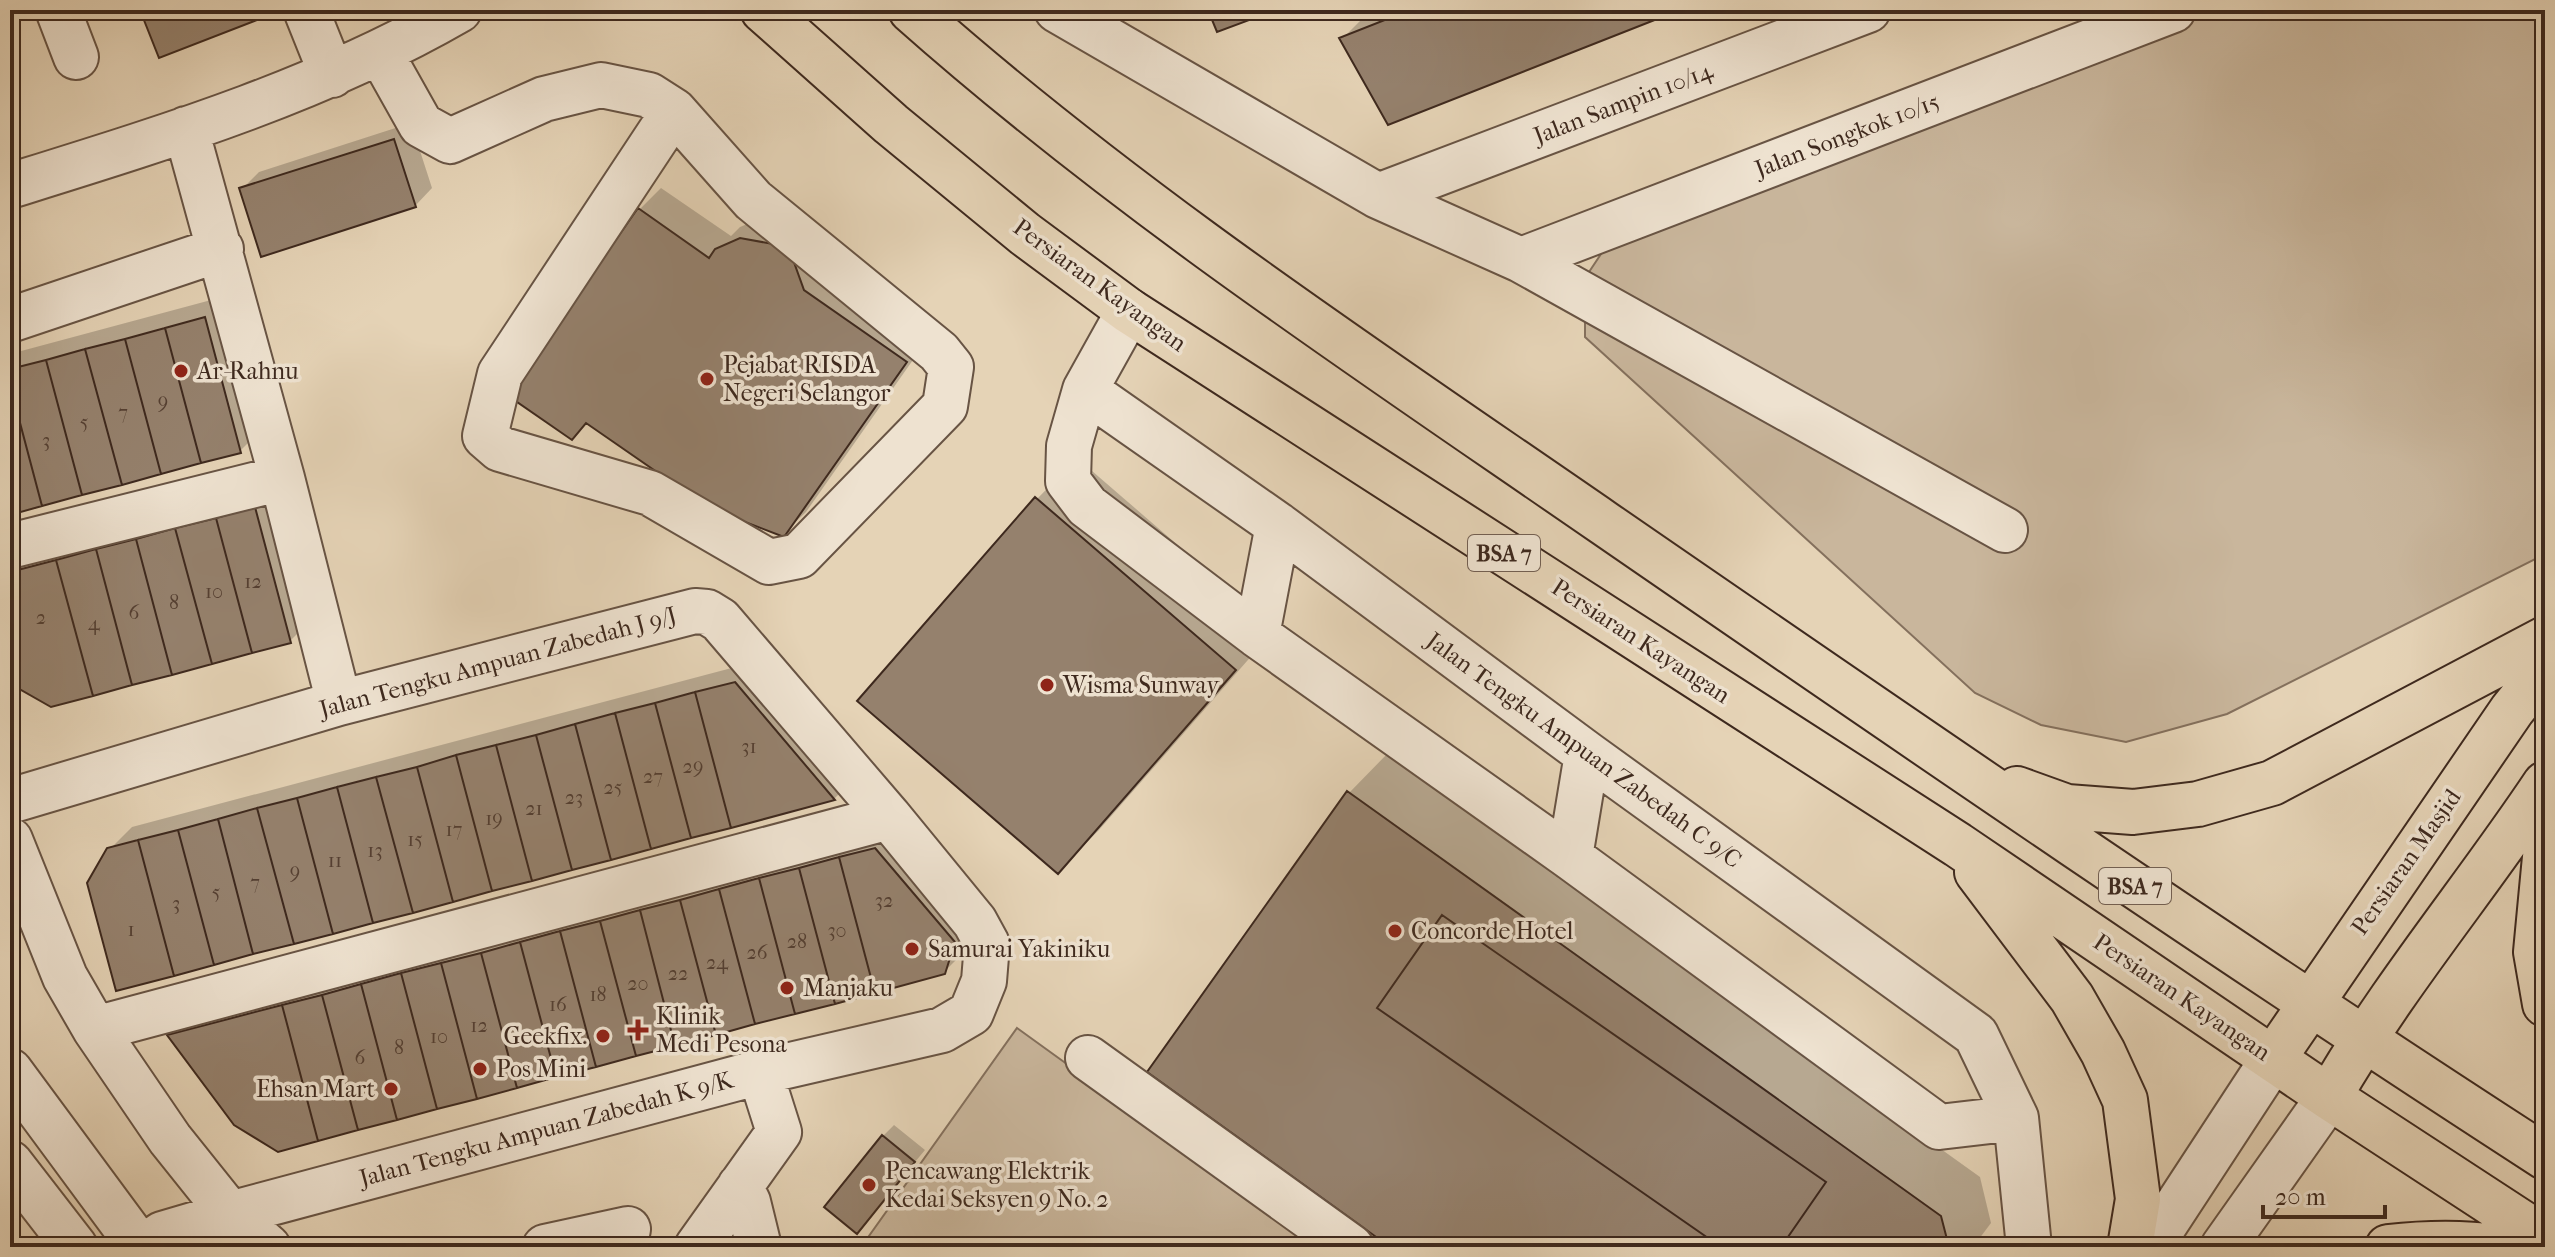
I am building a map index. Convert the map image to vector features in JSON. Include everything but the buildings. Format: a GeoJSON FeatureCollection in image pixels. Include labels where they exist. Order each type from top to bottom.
{"type":"FeatureCollection","features":[{"type":"Feature","properties":{"kind":"main road","name":"BSA 7"},"geometry":{"type":"LineString","coordinates":[[911,10],[971,64],[1255,282],[1962,770],[2362,1039],[2545,1157]]}},
{"type":"Feature","properties":{"kind":"main road","name":"Persiaran Kayangan"},"geometry":{"type":"LineString","coordinates":[[762,13],[1012,224],[1129,311],[1958,845],[2329,1097],[2545,1238]]}},
{"type":"Feature","properties":{"kind":"main road"},"geometry":{"type":"LineString","coordinates":[[1962,770],[2067,807],[2133,812],[2198,804],[2272,783],[2545,639]]}},
{"type":"Feature","properties":{"kind":"main road","name":"Persiaran Masjid"},"geometry":{"type":"LineString","coordinates":[[2273,1059],[2512,710],[2545,669]]}},
{"type":"Feature","properties":{"kind":"main road"},"geometry":{"type":"LineString","coordinates":[[2329,1097],[2362,1039],[2498,854],[2545,784]]}},
{"type":"Feature","properties":{"kind":"main road"},"geometry":{"type":"LineString","coordinates":[[1958,845],[2072,998],[2103,1052],[2125,1100],[2138,1199],[2130,1247]]}},
{"type":"Feature","properties":{"kind":"main road"},"geometry":{"type":"LineString","coordinates":[[2545,857],[2536,952],[2545,1004]]}},
{"type":"Feature","properties":{"kind":"main road"},"geometry":{"type":"LineString","coordinates":[[2388,1247],[2430,1244],[2497,1247]]}},
{"type":"Feature","properties":{"kind":"street"},"geometry":{"type":"LineString","coordinates":[[58,10],[76,57]]}},
{"type":"Feature","properties":{"kind":"street"},"geometry":{"type":"LineString","coordinates":[[306,10],[332,75]]}},
{"type":"Feature","properties":{"kind":"street"},"geometry":{"type":"LineString","coordinates":[[10,186],[186,129],[332,75],[459,10]]}},
{"type":"Feature","properties":{"kind":"street"},"geometry":{"type":"LineString","coordinates":[[1057,10],[1378,196],[1521,260],[2005,530]]}},
{"type":"Feature","properties":{"kind":"street","name":"Jalan Sampin 10/14"},"geometry":{"type":"LineString","coordinates":[[1378,196],[1868,10]]}},
{"type":"Feature","properties":{"kind":"street","name":"Jalan Songkok 10/15"},"geometry":{"type":"LineString","coordinates":[[1521,260],[2173,10]]}},
{"type":"Feature","properties":{"kind":"street"},"geometry":{"type":"LineString","coordinates":[[380,52],[421,125],[450,141],[544,99],[601,85],[649,95],[674,111],[753,200],[939,352],[951,367],[945,406],[799,556],[769,562],[650,493],[500,449],[485,436],[500,374],[674,111]]}},
{"type":"Feature","properties":{"kind":"street"},"geometry":{"type":"LineString","coordinates":[[186,129],[221,249],[339,703]]}},
{"type":"Feature","properties":{"kind":"street"},"geometry":{"type":"LineString","coordinates":[[10,320],[221,249]]}},
{"type":"Feature","properties":{"kind":"street"},"geometry":{"type":"LineString","coordinates":[[1129,311],[1085,390],[1069,446],[1068,481],[1087,506],[1257,635],[1570,857],[1939,1127],[2016,1118]]}},
{"type":"Feature","properties":{"kind":"street","name":"Jalan Tengku Ampuan Zabedah C 9/C"},"geometry":{"type":"LineString","coordinates":[[1085,390],[1278,525],[1587,754],[1976,1035],[2016,1118],[2029,1247]]}},
{"type":"Feature","properties":{"kind":"street"},"geometry":{"type":"LineString","coordinates":[[10,546],[282,478]]}},
{"type":"Feature","properties":{"kind":"street"},"geometry":{"type":"LineString","coordinates":[[1257,635],[1278,525]]}},
{"type":"Feature","properties":{"kind":"street","name":"Jalan Tengku Ampuan Zabedah J 9/J"},"geometry":{"type":"LineString","coordinates":[[10,801],[339,703],[695,611],[707,612],[720,620],[889,817],[975,922],[987,944]]}},
{"type":"Feature","properties":{"kind":"street"},"geometry":{"type":"LineString","coordinates":[[1570,857],[1587,754]]}},
{"type":"Feature","properties":{"kind":"street"},"geometry":{"type":"LineString","coordinates":[[95,1029],[889,817]]}},
{"type":"Feature","properties":{"kind":"street"},"geometry":{"type":"LineString","coordinates":[[10,840],[65,977],[95,1029],[170,1139],[230,1214],[268,1247]]}},
{"type":"Feature","properties":{"kind":"street","name":"Jalan Tengku Ampuan Zabedah K 9/K"},"geometry":{"type":"LineString","coordinates":[[146,1247],[162,1234],[230,1214],[760,1072],[942,1030],[971,1013],[984,981],[987,944]]}},
{"type":"Feature","properties":{"kind":"street"},"geometry":{"type":"LineString","coordinates":[[1088,1058],[1351,1247]]}},
{"type":"Feature","properties":{"kind":"street"},"geometry":{"type":"LineString","coordinates":[[2150,1247],[2273,1059]]}},
{"type":"Feature","properties":{"kind":"street"},"geometry":{"type":"LineString","coordinates":[[10,1071],[140,1247]]}},
{"type":"Feature","properties":{"kind":"street"},"geometry":{"type":"LineString","coordinates":[[697,1247],[779,1132],[760,1072]]}},
{"type":"Feature","properties":{"kind":"street"},"geometry":{"type":"LineString","coordinates":[[2223,1247],[2329,1097]]}},
{"type":"Feature","properties":{"kind":"street"},"geometry":{"type":"LineString","coordinates":[[10,1163],[75,1247]]}},
{"type":"Feature","properties":{"kind":"street"},"geometry":{"type":"LineString","coordinates":[[740,1186],[748,1202],[759,1247]]}},
{"type":"Feature","properties":{"kind":"street"},"geometry":{"type":"LineString","coordinates":[[545,1247],[620,1228],[628,1229],[617,1247]]}},
{"type":"Feature","properties":{"kind":"shaded area"},"geometry":{"type":"Polygon","coordinates":[[[2157,10],[2545,10],[2545,554],[2227,714],[2126,742],[2041,725],[1975,693],[1585,337],[1585,278],[1619,227],[2157,10]]]}},
{"type":"Feature","properties":{"kind":"shaded area"},"geometry":{"type":"Polygon","coordinates":[[[1017,1028],[1320,1247],[870,1247],[864,1243],[1017,1028]]]}},
{"type":"Feature","properties":{"kind":"place","name":"Ar-Rahnu"},"geometry":{"type":"Point","coordinates":[181,371]}},
{"type":"Feature","properties":{"kind":"place","name":"Pejabat RISDA Negeri Selangor"},"geometry":{"type":"Point","coordinates":[707,379]}},
{"type":"Feature","properties":{"kind":"place","name":"Wisma Sunway"},"geometry":{"type":"Point","coordinates":[1047,685]}},
{"type":"Feature","properties":{"kind":"place","name":"Concorde Hotel"},"geometry":{"type":"Point","coordinates":[1395,931]}},
{"type":"Feature","properties":{"kind":"place","name":"Samurai Yakiniku"},"geometry":{"type":"Point","coordinates":[912,949]}},
{"type":"Feature","properties":{"kind":"place","name":"Manjaku"},"geometry":{"type":"Point","coordinates":[787,988]}},
{"type":"Feature","properties":{"kind":"place","name":"Klinik Medi Pesona"},"geometry":{"type":"Point","coordinates":[638,1030]}},
{"type":"Feature","properties":{"kind":"place","name":"Geekfix."},"geometry":{"type":"Point","coordinates":[603,1036]}},
{"type":"Feature","properties":{"kind":"place","name":"Pos Mini"},"geometry":{"type":"Point","coordinates":[480,1069]}},
{"type":"Feature","properties":{"kind":"place","name":"Ehsan Mart"},"geometry":{"type":"Point","coordinates":[391,1089]}},
{"type":"Feature","properties":{"kind":"place","name":"Pencawang Elektrik Kedai Seksyen 9 No. 2"},"geometry":{"type":"Point","coordinates":[869,1185]}}]}
